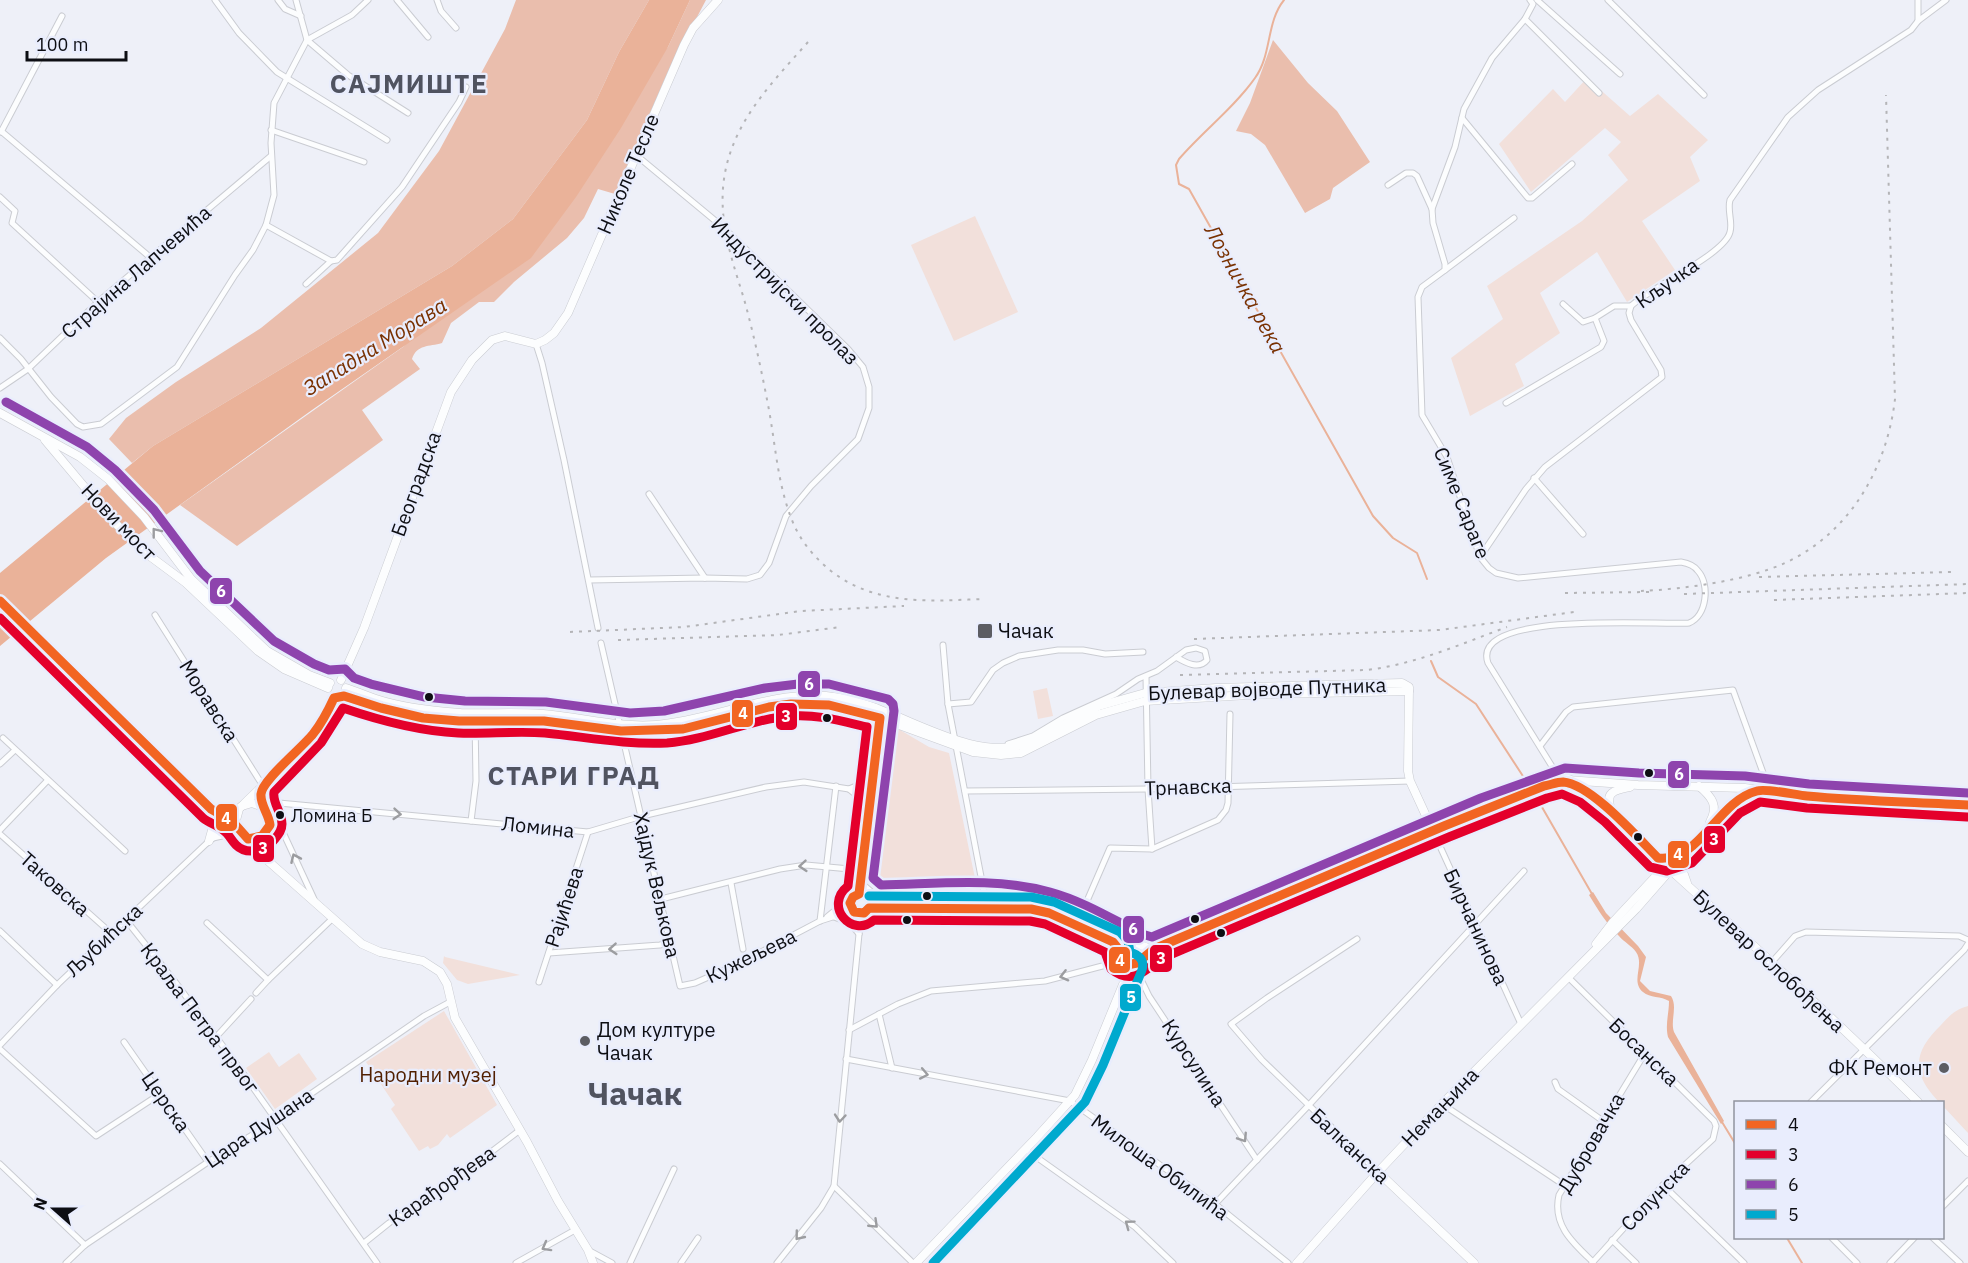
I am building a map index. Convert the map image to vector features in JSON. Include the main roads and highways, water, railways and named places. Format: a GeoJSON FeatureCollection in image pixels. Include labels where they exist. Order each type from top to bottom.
{"type":"FeatureCollection","features":[{"type":"Feature","properties":{"kind":"main road","name":"Николе Тесле"},"geometry":{"type":"LineString","coordinates":[[536,344],[554,333],[568,313],[684,45],[693,28],[718,0]]}},
{"type":"Feature","properties":{"kind":"main road","name":"Београдска"},"geometry":{"type":"LineString","coordinates":[[341,680],[367,619],[451,392],[472,360],[492,340],[505,336],[536,344]]}},
{"type":"Feature","properties":{"kind":"main road"},"geometry":{"type":"LineString","coordinates":[[0,413],[44,439],[59,451]]}},
{"type":"Feature","properties":{"kind":"main road","name":"Нови мост"},"geometry":{"type":"LineString","coordinates":[[59,451],[113,521],[147,554],[189,581]]}},
{"type":"Feature","properties":{"kind":"main road","name":"Нови мост"},"geometry":{"type":"LineString","coordinates":[[59,451],[80,457],[124,494],[158,534],[189,581]]}},
{"type":"Feature","properties":{"kind":"main road"},"geometry":{"type":"LineString","coordinates":[[189,581],[267,651],[329,686]]}},
{"type":"Feature","properties":{"kind":"main road"},"geometry":{"type":"LineString","coordinates":[[0,601],[210,808],[235,825],[267,860],[332,919],[369,948],[423,962],[437,969],[447,984],[455,1018],[588,1250],[592,1263]]}},
{"type":"Feature","properties":{"kind":"main road"},"geometry":{"type":"LineString","coordinates":[[329,686],[335,680],[341,680],[345,692]]}},
{"type":"Feature","properties":{"kind":"main road"},"geometry":{"type":"LineString","coordinates":[[329,686],[330,695],[334,698]]}},
{"type":"Feature","properties":{"kind":"main road","name":"Булевар војводе Путника"},"geometry":{"type":"LineString","coordinates":[[955,741],[973,752],[1001,755],[1021,753],[1096,715],[1145,697],[1409,691]]}},
{"type":"Feature","properties":{"kind":"main road","name":"Бирчанинова"},"geometry":{"type":"LineString","coordinates":[[1409,691],[1408,771],[1410,781],[1433,831]]}},
{"type":"Feature","properties":{"kind":"main road"},"geometry":{"type":"LineString","coordinates":[[235,825],[241,808],[301,748],[330,711],[334,698],[345,692],[423,709],[475,716],[666,731],[683,729],[769,707],[791,704],[829,705],[955,741]]}},
{"type":"Feature","properties":{"kind":"main road"},"geometry":{"type":"LineString","coordinates":[[475,716],[544,714],[605,722],[620,728],[666,723],[768,700],[798,696],[828,696],[882,709],[955,741]]}},
{"type":"Feature","properties":{"kind":"main road"},"geometry":{"type":"LineString","coordinates":[[1154,950],[1129,941],[1122,944],[1118,954],[1123,963],[1135,963],[1154,950],[1433,831],[1532,791],[1573,779],[1636,785],[1699,786],[1968,805]]}},
{"type":"Feature","properties":{"kind":"main road","name":"Булевар ослобођења"},"geometry":{"type":"LineString","coordinates":[[1558,782],[1572,784],[1584,790],[1614,815],[1865,1049],[1917,1101]]}},
{"type":"Feature","properties":{"kind":"main road"},"geometry":{"type":"LineString","coordinates":[[1614,815],[1609,805],[1610,795],[1614,791],[1636,785]]}},
{"type":"Feature","properties":{"kind":"main road"},"geometry":{"type":"LineString","coordinates":[[263,786],[260,794],[270,825],[262,846],[267,860]]}},
{"type":"Feature","properties":{"kind":"main road"},"geometry":{"type":"LineString","coordinates":[[1699,786],[1709,795],[1714,804],[1712,817],[1706,829]]}},
{"type":"Feature","properties":{"kind":"main road","name":"Немањина"},"geometry":{"type":"LineString","coordinates":[[1588,956],[1608,939],[1706,829],[1733,803],[1758,790]]}},
{"type":"Feature","properties":{"kind":"main road"},"geometry":{"type":"LineString","coordinates":[[210,808],[227,814],[252,803],[267,811]]}},
{"type":"Feature","properties":{"kind":"main road"},"geometry":{"type":"LineString","coordinates":[[210,808],[214,823],[210,840]]}},
{"type":"Feature","properties":{"kind":"main road"},"geometry":{"type":"LineString","coordinates":[[244,836],[257,838],[266,833]]}},
{"type":"Feature","properties":{"kind":"main road"},"geometry":{"type":"LineString","coordinates":[[1655,855],[1667,859],[1685,853]]}},
{"type":"Feature","properties":{"kind":"main road"},"geometry":{"type":"LineString","coordinates":[[1685,853],[1681,866],[1687,885]]}},
{"type":"Feature","properties":{"kind":"main road","name":"Немањина"},"geometry":{"type":"LineString","coordinates":[[1297,1263],[1442,1104],[1588,956],[1613,922],[1655,878],[1658,866],[1655,855]]}},
{"type":"Feature","properties":{"kind":"main road"},"geometry":{"type":"LineString","coordinates":[[1658,885],[1672,880],[1687,885]]}},
{"type":"Feature","properties":{"kind":"main road"},"geometry":{"type":"LineString","coordinates":[[915,1263],[1070,1101],[1092,1060],[1135,963],[1142,953],[1139,946]]}},
{"type":"Feature","properties":{"kind":"main road"},"geometry":{"type":"LineString","coordinates":[[1944,1128],[1968,1152]]}},
{"type":"Feature","properties":{"kind":"main road","name":"Балканска"},"geometry":{"type":"LineString","coordinates":[[1378,1172],[1474,1263]]}},
{"type":"Feature","properties":{"kind":"water","name":"Западна Морава"},"geometry":{"type":"Polygon","coordinates":[[[649,0],[690,0],[668,47],[621,128],[576,197],[531,258],[312,410],[106,558],[0,646],[0,573],[153,446],[452,266],[513,219],[587,120],[619,52],[649,0]]]}},
{"type":"Feature","properties":{"kind":"water"},"geometry":{"type":"Polygon","coordinates":[[[1593,892],[1606,913],[1646,957],[1640,981],[1650,991],[1671,996],[1674,1005],[1674,1032],[1724,1121],[1721,1124],[1668,1037],[1669,1001],[1646,994],[1639,988],[1637,978],[1639,962],[1636,952],[1603,917],[1589,895],[1593,892]]]}},
{"type":"Feature","properties":{"kind":"waterway","name":"Лозничка река"},"geometry":{"type":"LineString","coordinates":[[1284,0],[1274,18],[1264,59],[1255,78],[1238,99],[1179,159],[1176,165],[1179,184],[1189,189],[1373,516],[1393,538],[1417,553],[1427,579]]}},
{"type":"Feature","properties":{"kind":"waterway","name":"Лозничка река"},"geometry":{"type":"LineString","coordinates":[[1431,661],[1438,677],[1476,704],[1532,790]]}},
{"type":"Feature","properties":{"kind":"waterway","name":"Лозничка река"},"geometry":{"type":"LineString","coordinates":[[1535,795],[1592,894]]}},
{"type":"Feature","properties":{"kind":"waterway","name":"Лозничка река"},"geometry":{"type":"LineString","coordinates":[[1722,1122],[1734,1142]]}},
{"type":"Feature","properties":{"kind":"waterway","name":"Лозничка река"},"geometry":{"type":"LineString","coordinates":[[1788,1239],[1802,1263]]}},
{"type":"Feature","properties":{"kind":"railway"},"geometry":{"type":"LineString","coordinates":[[808,42],[768,88],[745,121],[728,158],[723,195],[727,240],[758,354],[781,483],[789,511],[797,532],[810,550],[831,571],[848,582],[885,596],[904,599],[983,599]]}},
{"type":"Feature","properties":{"kind":"railway"},"geometry":{"type":"LineString","coordinates":[[1641,591],[1714,583],[1752,575],[1785,563],[1808,550],[1846,516],[1874,473],[1884,450],[1895,399],[1886,95]]}},
{"type":"Feature","properties":{"kind":"railway"},"geometry":{"type":"LineString","coordinates":[[1759,577],[1952,572]]}},
{"type":"Feature","properties":{"kind":"railway"},"geometry":{"type":"LineString","coordinates":[[1684,594],[1968,584]]}},
{"type":"Feature","properties":{"kind":"railway"},"geometry":{"type":"LineString","coordinates":[[1565,593],[1649,592]]}},
{"type":"Feature","properties":{"kind":"railway"},"geometry":{"type":"LineString","coordinates":[[1774,600],[1968,593]]}},
{"type":"Feature","properties":{"kind":"railway"},"geometry":{"type":"LineString","coordinates":[[570,632],[684,627],[801,611],[904,606]]}},
{"type":"Feature","properties":{"kind":"railway"},"geometry":{"type":"LineString","coordinates":[[1194,639],[1440,630],[1574,612]]}},
{"type":"Feature","properties":{"kind":"railway"},"geometry":{"type":"LineString","coordinates":[[618,640],[778,635],[841,627]]}},
{"type":"Feature","properties":{"kind":"railway"},"geometry":{"type":"LineString","coordinates":[[1180,675],[1367,670],[1421,658],[1507,627]]}},
{"type":"Feature","properties":{"kind":"place","name":"Чачак"},"geometry":{"type":"Point","coordinates":[985,631]}},
{"type":"Feature","properties":{"kind":"place","name":"Ломина Б"},"geometry":{"type":"Point","coordinates":[280,815]}},
{"type":"Feature","properties":{"kind":"place","name":"Дом културе Чачак"},"geometry":{"type":"Point","coordinates":[585,1041]}},
{"type":"Feature","properties":{"kind":"place","name":"ФК Ремонт"},"geometry":{"type":"Point","coordinates":[1944,1068]}},
{"type":"Feature","properties":{"kind":"district","name":"САЈМИШТЕ"},"geometry":{"type":"Point","coordinates":[409,84]}},
{"type":"Feature","properties":{"kind":"district","name":"СТАРИ ГРАД"},"geometry":{"type":"Point","coordinates":[574,776]}},
{"type":"Feature","properties":{"kind":"district","name":"Чачак"},"geometry":{"type":"Point","coordinates":[635,1094]}},
{"type":"Feature","properties":{"kind":"park label","name":"Народни музеј"},"geometry":{"type":"Point","coordinates":[428,1075]}}]}
